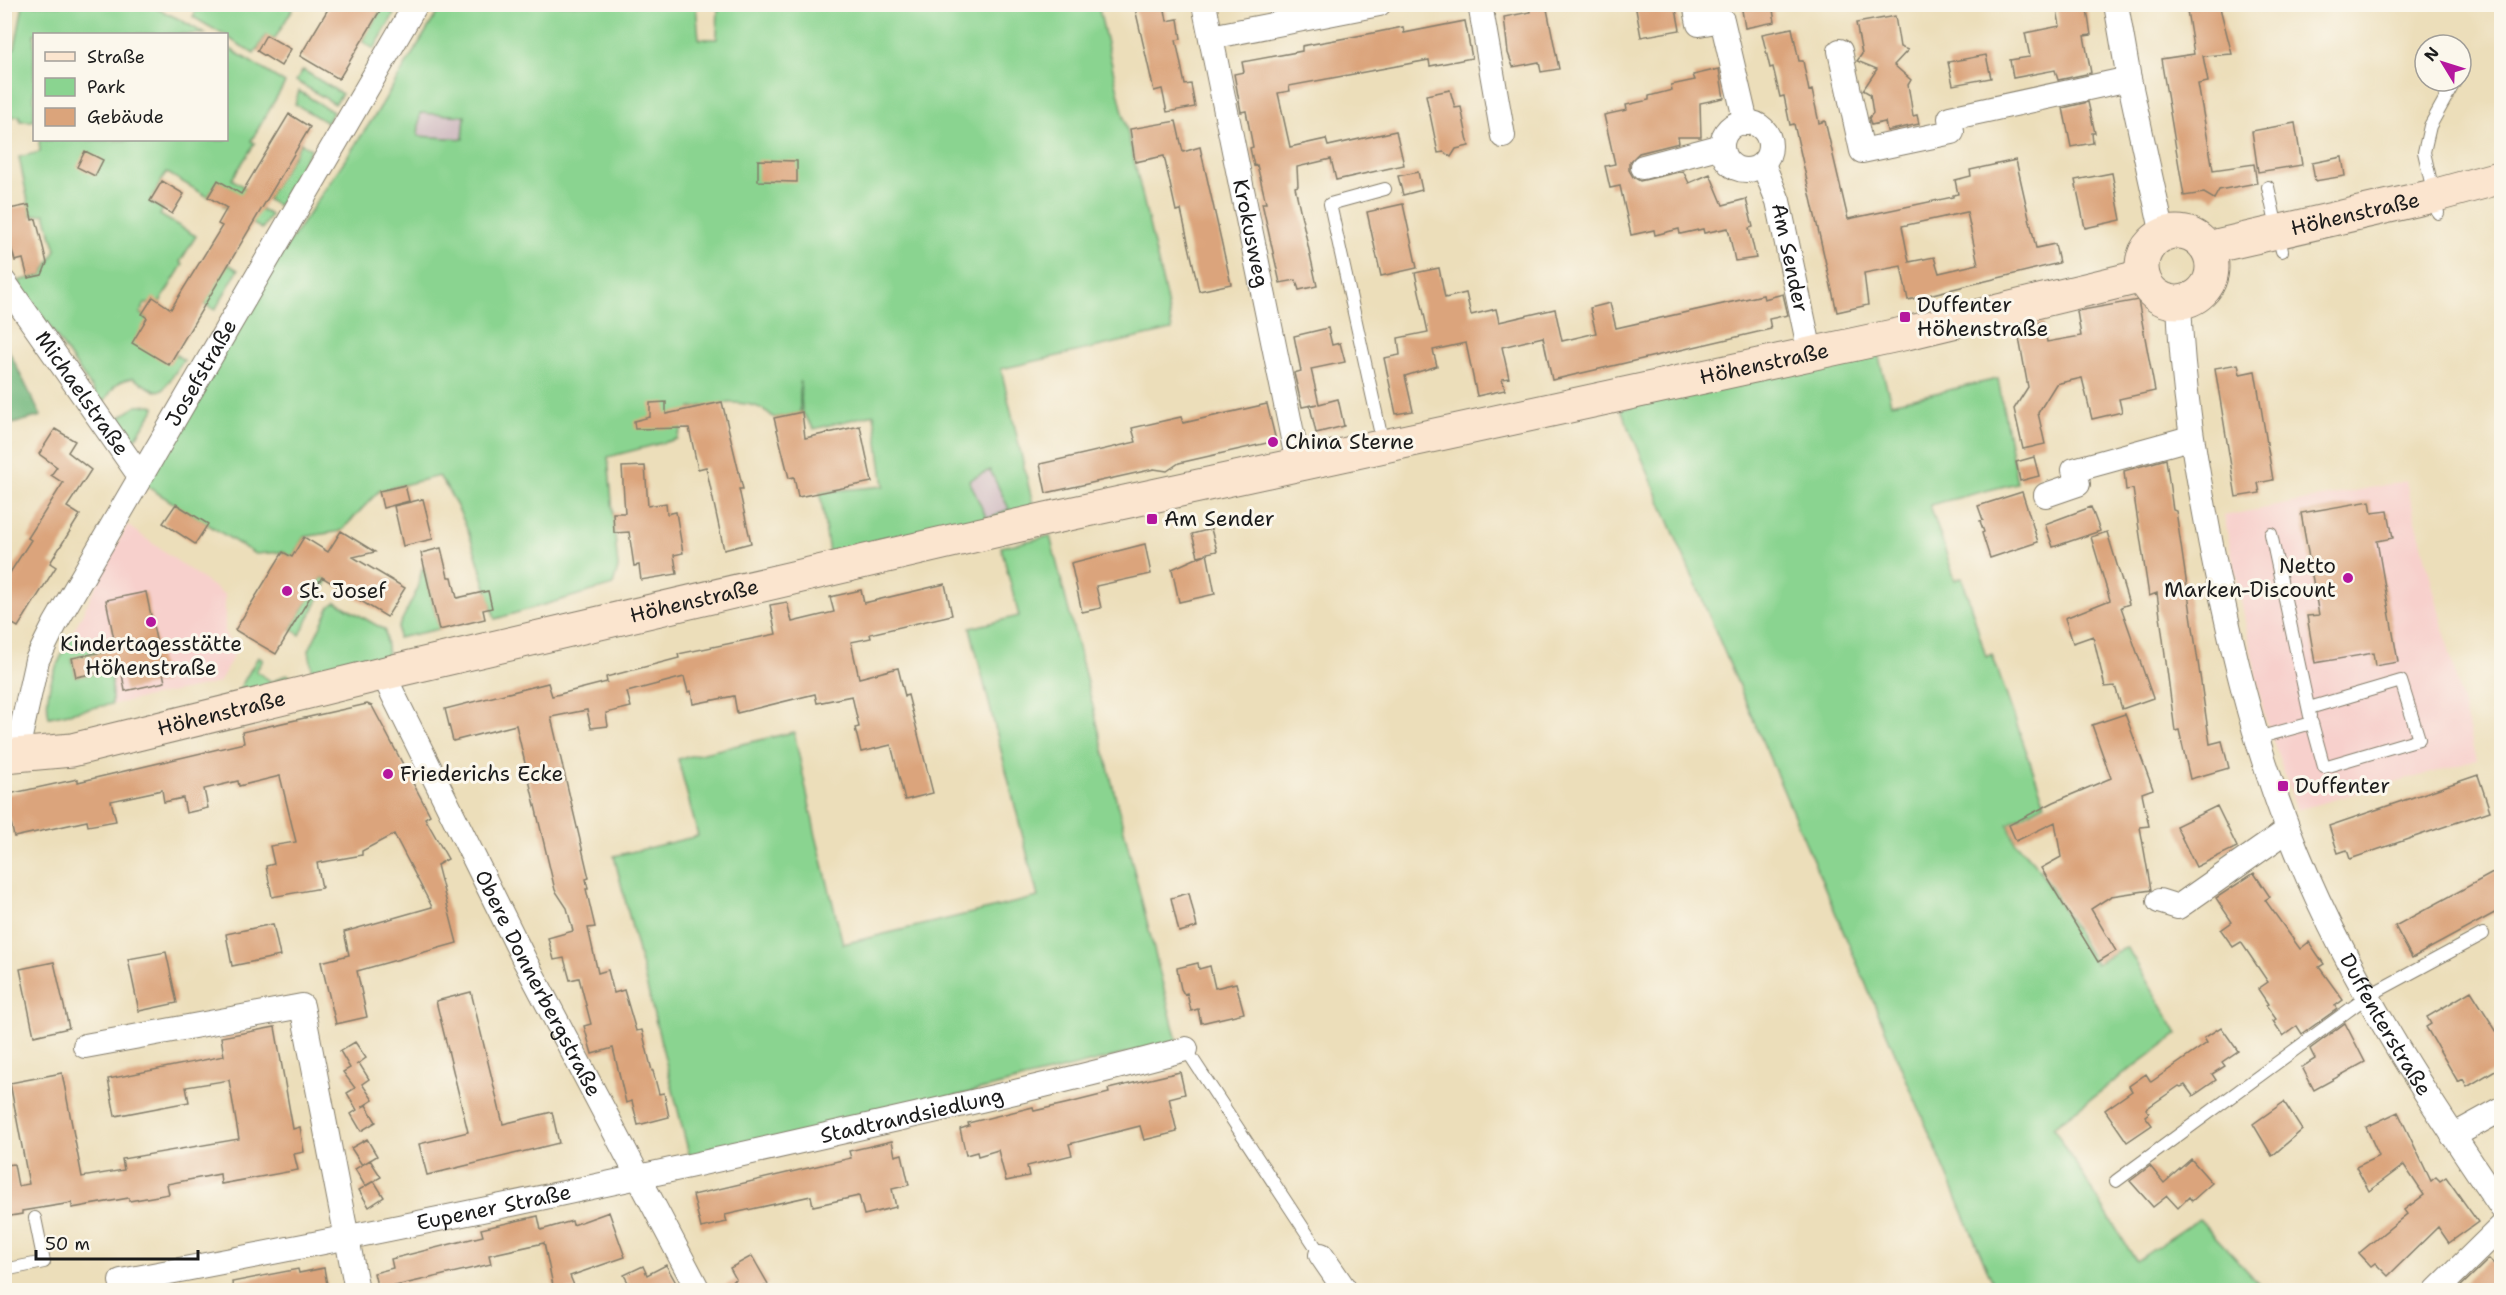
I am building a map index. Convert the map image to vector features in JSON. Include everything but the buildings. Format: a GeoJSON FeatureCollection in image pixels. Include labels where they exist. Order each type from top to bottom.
{"type":"FeatureCollection","features":[{"type":"Feature","properties":{"kind":"street","name":"Josefstraße"},"geometry":{"type":"LineString","coordinates":[[10,755],[37,660],[55,624],[416,4]]}},
{"type":"Feature","properties":{"kind":"street","name":"Krokusweg"},"geometry":{"type":"LineString","coordinates":[[1204,4],[1298,463]]}},
{"type":"Feature","properties":{"kind":"street"},"geometry":{"type":"LineString","coordinates":[[1210,37],[1379,4]]}},
{"type":"Feature","properties":{"kind":"street"},"geometry":{"type":"LineString","coordinates":[[1480,4],[1503,136]]}},
{"type":"Feature","properties":{"kind":"street"},"geometry":{"type":"LineString","coordinates":[[2116,4],[2129,79],[2163,235]]}},
{"type":"Feature","properties":{"kind":"street"},"geometry":{"type":"LineString","coordinates":[[1697,14],[1722,20],[1746,123],[1730,129],[1724,137],[1722,146],[1727,161],[1740,170],[1748,170],[1763,164]]}},
{"type":"Feature","properties":{"kind":"street"},"geometry":{"type":"LineString","coordinates":[[1840,51],[1862,151],[1952,132],[1950,118],[2129,79]]}},
{"type":"Feature","properties":{"kind":"street","name":"Am Sender"},"geometry":{"type":"LineString","coordinates":[[1746,123],[1754,124],[1766,134],[1770,149],[1763,164],[1778,201],[1810,352]]}},
{"type":"Feature","properties":{"kind":"street"},"geometry":{"type":"LineString","coordinates":[[1643,167],[1722,146]]}},
{"type":"Feature","properties":{"kind":"street","name":"Höhenstraße"},"geometry":{"type":"LineString","coordinates":[[2436,205],[2502,177]]}},
{"type":"Feature","properties":{"kind":"street","name":"Höhenstraße"},"geometry":{"type":"LineString","coordinates":[[2209,258],[2436,205],[2502,195]]}},
{"type":"Feature","properties":{"kind":"street"},"geometry":{"type":"LineString","coordinates":[[2175,232],[2198,239],[2209,258],[2206,287],[2189,300],[2179,302],[2164,299],[2151,290],[2143,276],[2142,264],[2145,252],[2163,235],[2175,232]]}},
{"type":"Feature","properties":{"kind":"street","name":"Höhenstraße"},"geometry":{"type":"LineString","coordinates":[[10,755],[72,750],[383,674],[1046,519],[1383,444],[1907,333],[2143,276]]}},
{"type":"Feature","properties":{"kind":"street","name":"Michaelstraße"},"geometry":{"type":"LineString","coordinates":[[4,282],[140,476]]}},
{"type":"Feature","properties":{"kind":"street","name":"Duffenterstraße"},"geometry":{"type":"LineString","coordinates":[[2179,302],[2182,364],[2190,438],[2230,640],[2245,703],[2288,830],[2331,925],[2387,1032],[2502,1208]]}},
{"type":"Feature","properties":{"kind":"street"},"geometry":{"type":"LineString","coordinates":[[2046,495],[2078,484],[2074,470],[2190,438]]}},
{"type":"Feature","properties":{"kind":"street","name":"Obere Donnerbergstraße"},"geometry":{"type":"LineString","coordinates":[[383,674],[525,961],[698,1290]]}},
{"type":"Feature","properties":{"kind":"street"},"geometry":{"type":"LineString","coordinates":[[2158,901],[2178,907],[2288,830]]}},
{"type":"Feature","properties":{"kind":"street"},"geometry":{"type":"LineString","coordinates":[[85,1046],[302,1006],[357,1290]]}},
{"type":"Feature","properties":{"kind":"street","name":"Stadtrandsiedlung"},"geometry":{"type":"LineString","coordinates":[[638,1178],[1076,1078],[1186,1049]]}},
{"type":"Feature","properties":{"kind":"street"},"geometry":{"type":"LineString","coordinates":[[2453,1136],[2502,1109]]}},
{"type":"Feature","properties":{"kind":"street","name":"Eupener Straße"},"geometry":{"type":"LineString","coordinates":[[121,1281],[348,1238],[638,1178]]}},
{"type":"Feature","properties":{"kind":"street"},"geometry":{"type":"LineString","coordinates":[[2437,1290],[2502,1226]]}},
{"type":"Feature","properties":{"kind":"street"},"geometry":{"type":"LineString","coordinates":[[1321,1255],[1345,1290]]}},
{"type":"Feature","properties":{"kind":"lane"},"geometry":{"type":"LineString","coordinates":[[2436,205],[2424,152],[2430,126],[2448,93]]}},
{"type":"Feature","properties":{"kind":"lane"},"geometry":{"type":"LineString","coordinates":[[2268,187],[2280,241]]}},
{"type":"Feature","properties":{"kind":"lane"},"geometry":{"type":"LineString","coordinates":[[1383,444],[1330,204],[1385,189]]}},
{"type":"Feature","properties":{"kind":"lane"},"geometry":{"type":"LineString","coordinates":[[2271,534],[2312,723],[2324,766],[2419,739],[2401,681],[2309,708]]}},
{"type":"Feature","properties":{"kind":"lane"},"geometry":{"type":"LineString","coordinates":[[2257,738],[2312,723]]}},
{"type":"Feature","properties":{"kind":"lane"},"geometry":{"type":"LineString","coordinates":[[2116,1181],[2368,996],[2483,934]]}},
{"type":"Feature","properties":{"kind":"lane"},"geometry":{"type":"LineString","coordinates":[[1186,1049],[1321,1255]]}},
{"type":"Feature","properties":{"kind":"lane"},"geometry":{"type":"LineString","coordinates":[[4,1270],[44,1262],[35,1218]]}},
{"type":"Feature","properties":{"kind":"shaded area"},"geometry":{"type":"Polygon","coordinates":[[[420,112],[465,116],[463,139],[418,136],[420,112]]]}},
{"type":"Feature","properties":{"kind":"shaded area"},"geometry":{"type":"Polygon","coordinates":[[[990,470],[1009,509],[987,519],[969,480],[990,470]]]}},
{"type":"Feature","properties":{"kind":"shaded area"},"geometry":{"type":"Polygon","coordinates":[[[2406,481],[2477,760],[2297,810],[2264,715],[2224,516],[2406,481]]]}},
{"type":"Feature","properties":{"kind":"shaded area","name":"Kindertagesstätte Höhenstraße"},"geometry":{"type":"Polygon","coordinates":[[[127,525],[225,595],[225,631],[227,638],[238,647],[219,683],[49,717],[46,707],[58,662],[127,525]]]}},
{"type":"Feature","properties":{"kind":"green space"},"geometry":{"type":"Polygon","coordinates":[[[23,5],[149,5],[203,33],[33,33],[33,121],[20,121],[20,116],[10,117],[4,52],[11,52],[15,48],[23,5]]]}},
{"type":"Feature","properties":{"kind":"green space"},"geometry":{"type":"Polygon","coordinates":[[[198,5],[295,5],[274,40],[266,35],[254,54],[228,38],[228,33],[220,33],[193,17],[198,5]]]}},
{"type":"Feature","properties":{"kind":"green space"},"geometry":{"type":"Polygon","coordinates":[[[442,5],[696,5],[699,39],[717,39],[718,5],[1098,5],[1172,330],[1001,369],[1035,513],[830,560],[820,492],[884,486],[874,414],[814,429],[802,412],[800,380],[800,413],[774,418],[757,406],[736,403],[691,408],[677,439],[608,457],[618,568],[613,585],[495,619],[466,527],[439,476],[379,491],[341,531],[304,537],[292,557],[283,552],[255,554],[143,484],[253,296],[376,114],[442,5]],[[420,113],[418,136],[463,139],[465,116],[420,113]],[[990,470],[969,480],[987,519],[1009,509],[990,470]]]}},
{"type":"Feature","properties":{"kind":"green space"},"geometry":{"type":"Polygon","coordinates":[[[383,6],[394,14],[374,49],[362,41],[383,6]]]}},
{"type":"Feature","properties":{"kind":"green space"},"geometry":{"type":"Polygon","coordinates":[[[228,48],[285,83],[251,141],[255,143],[232,179],[253,193],[251,204],[271,215],[262,229],[223,206],[233,190],[218,181],[208,197],[166,172],[150,202],[163,209],[160,215],[196,236],[180,262],[183,264],[160,302],[145,304],[140,313],[147,318],[171,350],[184,360],[163,390],[155,391],[133,378],[116,385],[102,403],[18,281],[42,275],[56,250],[45,214],[31,216],[19,157],[40,152],[39,141],[228,141],[228,48]]]}},
{"type":"Feature","properties":{"kind":"green space"},"geometry":{"type":"Polygon","coordinates":[[[303,70],[342,94],[335,104],[296,81],[303,70]]]}},
{"type":"Feature","properties":{"kind":"green space"},"geometry":{"type":"Polygon","coordinates":[[[299,91],[333,112],[327,123],[295,104],[299,91]]]}},
{"type":"Feature","properties":{"kind":"green space"},"geometry":{"type":"Polygon","coordinates":[[[301,143],[311,149],[278,206],[267,199],[301,143]]]}},
{"type":"Feature","properties":{"kind":"green space"},"geometry":{"type":"Polygon","coordinates":[[[228,264],[238,270],[215,310],[204,304],[228,264]]]}},
{"type":"Feature","properties":{"kind":"green space"},"geometry":{"type":"Polygon","coordinates":[[[4,341],[41,416],[5,426],[4,426],[4,341]]]}},
{"type":"Feature","properties":{"kind":"green space"},"geometry":{"type":"Polygon","coordinates":[[[1878,354],[1891,403],[1998,379],[2017,483],[1930,505],[1955,580],[1962,577],[1986,657],[1992,654],[2045,804],[2008,824],[2015,842],[2039,869],[2096,964],[2127,947],[2178,1034],[2053,1127],[2136,1261],[2199,1219],[2265,1290],[1996,1290],[1621,409],[1878,354]]]}},
{"type":"Feature","properties":{"kind":"green space"},"geometry":{"type":"Polygon","coordinates":[[[153,405],[155,408],[135,439],[132,440],[122,430],[118,419],[136,406],[153,405]]]}},
{"type":"Feature","properties":{"kind":"green space"},"geometry":{"type":"Polygon","coordinates":[[[1050,536],[1177,1041],[691,1162],[614,856],[698,836],[678,759],[794,732],[816,836],[843,944],[1038,897],[970,628],[1019,616],[1001,547],[1050,536]]]}},
{"type":"Feature","properties":{"kind":"green space"},"geometry":{"type":"Polygon","coordinates":[[[422,568],[424,568],[439,629],[398,638],[398,628],[418,588],[422,568]]]}},
{"type":"Feature","properties":{"kind":"green space"},"geometry":{"type":"Polygon","coordinates":[[[322,577],[328,580],[300,635],[291,629],[322,577]]]}},
{"type":"Feature","properties":{"kind":"green space"},"geometry":{"type":"Polygon","coordinates":[[[336,602],[385,630],[388,657],[313,675],[309,650],[330,606],[336,602]]]}},
{"type":"Feature","properties":{"kind":"green space"},"geometry":{"type":"Polygon","coordinates":[[[72,634],[110,650],[72,659],[76,677],[112,669],[112,704],[49,717],[47,707],[50,685],[72,634]]]}},
{"type":"Feature","properties":{"kind":"green space"},"geometry":{"type":"Polygon","coordinates":[[[258,657],[263,660],[256,671],[272,682],[287,674],[290,676],[289,681],[237,693],[258,657]]]}},
{"type":"Feature","properties":{"kind":"place","name":"Duffenter Höhenstraße"},"geometry":{"type":"Point","coordinates":[1905,317]}},
{"type":"Feature","properties":{"kind":"place","name":"China Sterne"},"geometry":{"type":"Point","coordinates":[1273,442]}},
{"type":"Feature","properties":{"kind":"place","name":"Am Sender"},"geometry":{"type":"Point","coordinates":[1152,519]}},
{"type":"Feature","properties":{"kind":"place","name":"Netto Marken-Discount"},"geometry":{"type":"Point","coordinates":[2348,578]}},
{"type":"Feature","properties":{"kind":"place","name":"St. Josef"},"geometry":{"type":"Point","coordinates":[287,591]}},
{"type":"Feature","properties":{"kind":"place","name":"Kindertagesstätte Höhenstraße"},"geometry":{"type":"Point","coordinates":[151,622]}},
{"type":"Feature","properties":{"kind":"place","name":"Friederichs Ecke"},"geometry":{"type":"Point","coordinates":[388,774]}},
{"type":"Feature","properties":{"kind":"place","name":"Duffenter"},"geometry":{"type":"Point","coordinates":[2283,786]}}]}
